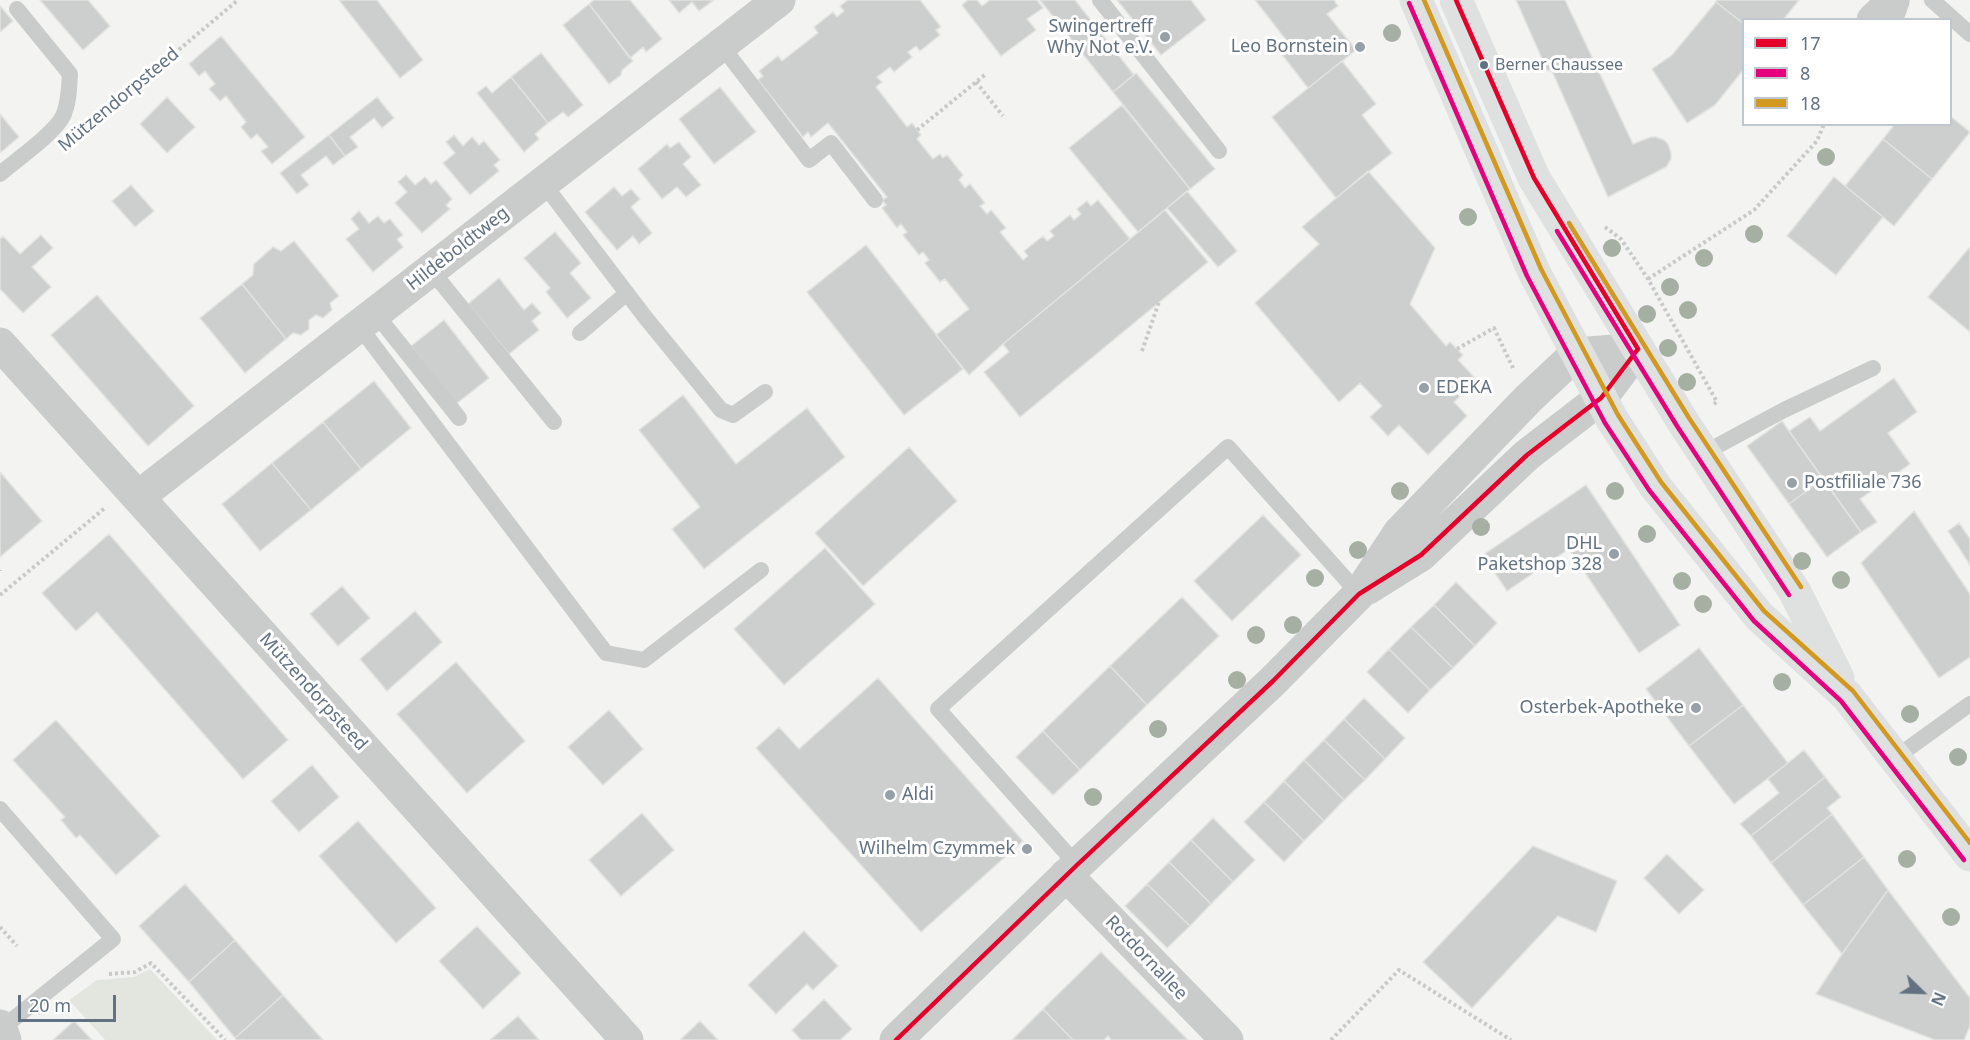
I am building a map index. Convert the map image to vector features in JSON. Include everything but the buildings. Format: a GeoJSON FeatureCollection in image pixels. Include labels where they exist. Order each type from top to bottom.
{"type":"FeatureCollection","features":[{"type":"Feature","properties":{"kind":"main road"},"geometry":{"type":"LineString","coordinates":[[1416,0],[1534,272],[1600,398],[1655,486],[1759,616],[1847,696],[1970,855]]}},
{"type":"Feature","properties":{"kind":"main road"},"geometry":{"type":"LineString","coordinates":[[1456,0],[1534,178],[1683,422],[1795,592],[1847,696]]}},
{"type":"Feature","properties":{"kind":"street","name":"Hildeboldtweg"},"geometry":{"type":"LineString","coordinates":[[134,493],[367,319],[779,0]]}},
{"type":"Feature","properties":{"kind":"street","name":"Mützendorpsteed"},"geometry":{"type":"LineString","coordinates":[[0,344],[627,1040]]}},
{"type":"Feature","properties":{"kind":"street"},"geometry":{"type":"LineString","coordinates":[[896,1040],[1273,681],[1359,594],[1399,533],[1528,399],[1576,354],[1638,349]]}},
{"type":"Feature","properties":{"kind":"street"},"geometry":{"type":"LineString","coordinates":[[1359,594],[1421,555],[1527,455],[1600,398],[1638,349]]}},
{"type":"Feature","properties":{"kind":"street","name":"Rotdornallee"},"geometry":{"type":"LineString","coordinates":[[1072,870],[1227,1040]]}},
{"type":"Feature","properties":{"kind":"lane"},"geometry":{"type":"LineString","coordinates":[[1100,0],[1219,151]]}},
{"type":"Feature","properties":{"kind":"lane"},"geometry":{"type":"LineString","coordinates":[[1932,0],[1970,34]]}},
{"type":"Feature","properties":{"kind":"lane"},"geometry":{"type":"LineString","coordinates":[[0,174],[55,127],[62,117],[68,100],[70,74],[17,9]]}},
{"type":"Feature","properties":{"kind":"lane"},"geometry":{"type":"LineString","coordinates":[[721,45],[809,160],[831,143],[875,200]]}},
{"type":"Feature","properties":{"kind":"lane"},"geometry":{"type":"LineString","coordinates":[[543,183],[721,410],[733,415],[765,392]]}},
{"type":"Feature","properties":{"kind":"lane"},"geometry":{"type":"LineString","coordinates":[[431,270],[554,422]]}},
{"type":"Feature","properties":{"kind":"lane"},"geometry":{"type":"LineString","coordinates":[[580,333],[627,292]]}},
{"type":"Feature","properties":{"kind":"lane"},"geometry":{"type":"LineString","coordinates":[[367,319],[459,418]]}},
{"type":"Feature","properties":{"kind":"lane"},"geometry":{"type":"LineString","coordinates":[[367,319],[606,653],[644,660],[761,570]]}},
{"type":"Feature","properties":{"kind":"lane"},"geometry":{"type":"LineString","coordinates":[[1704,453],[1784,410],[1873,368]]}},
{"type":"Feature","properties":{"kind":"lane"},"geometry":{"type":"LineString","coordinates":[[1072,870],[938,709],[1228,447],[1359,594]]}},
{"type":"Feature","properties":{"kind":"lane"},"geometry":{"type":"LineString","coordinates":[[1895,758],[1970,704]]}},
{"type":"Feature","properties":{"kind":"lane"},"geometry":{"type":"LineString","coordinates":[[0,809],[113,939],[2,1032]]}},
{"type":"Feature","properties":{"kind":"path","name":"Mützendorpsteed"},"geometry":{"type":"LineString","coordinates":[[82,130],[238,0]]}},
{"type":"Feature","properties":{"kind":"path"},"geometry":{"type":"LineString","coordinates":[[917,130],[986,74]]}},
{"type":"Feature","properties":{"kind":"path"},"geometry":{"type":"LineString","coordinates":[[976,82],[1003,116]]}},
{"type":"Feature","properties":{"kind":"path"},"geometry":{"type":"LineString","coordinates":[[1683,422],[1717,402],[1648,279],[1754,210],[1816,141],[1823,126]]}},
{"type":"Feature","properties":{"kind":"path"},"geometry":{"type":"LineString","coordinates":[[1142,351],[1159,302]]}},
{"type":"Feature","properties":{"kind":"path"},"geometry":{"type":"LineString","coordinates":[[1457,349],[1494,328],[1528,399]]}},
{"type":"Feature","properties":{"kind":"path"},"geometry":{"type":"LineString","coordinates":[[0,596],[134,493]]}},
{"type":"Feature","properties":{"kind":"path"},"geometry":{"type":"LineString","coordinates":[[0,927],[17,946]]}},
{"type":"Feature","properties":{"kind":"path"},"geometry":{"type":"LineString","coordinates":[[106,975],[135,972],[151,963],[225,1040]]}},
{"type":"Feature","properties":{"kind":"path"},"geometry":{"type":"LineString","coordinates":[[1330,1040],[1399,970],[1511,1040]]}},
{"type":"Feature","properties":{"kind":"shaded area"},"geometry":{"type":"Polygon","coordinates":[[[150,969],[217,1040],[105,1040],[69,1000],[97,980],[134,977],[150,969]]]}},
{"type":"Feature","properties":{"kind":"transit line","name":"18"},"geometry":{"type":"LineString","coordinates":[[1424,0],[1541,269],[1618,415],[1661,482],[1764,611],[1853,691],[1970,843]]}},
{"type":"Feature","properties":{"kind":"transit line","name":"17"},"geometry":{"type":"LineString","coordinates":[[1456,0],[1534,178],[1638,349]]}},
{"type":"Feature","properties":{"kind":"transit line","name":"8"},"geometry":{"type":"LineString","coordinates":[[1409,3],[1527,276],[1605,423],[1649,490],[1754,621],[1841,701],[1964,860]]}},
{"type":"Feature","properties":{"kind":"transit line","name":"18"},"geometry":{"type":"LineString","coordinates":[[1569,223],[1689,418],[1801,587]]}},
{"type":"Feature","properties":{"kind":"transit line","name":"8"},"geometry":{"type":"LineString","coordinates":[[1557,231],[1677,426],[1789,595]]}},
{"type":"Feature","properties":{"kind":"transit line","name":"17"},"geometry":{"type":"LineString","coordinates":[[896,1040],[1077,865],[1273,681],[1359,594],[1421,555],[1527,455],[1601,398],[1638,349]]}},
{"type":"Feature","properties":{"kind":"place","name":"Swingertreff Why Not e.V."},"geometry":{"type":"Point","coordinates":[1165,37]}},
{"type":"Feature","properties":{"kind":"place","name":"Leo Bornstein"},"geometry":{"type":"Point","coordinates":[1360,47]}},
{"type":"Feature","properties":{"kind":"place","name":"Berner Chaussee"},"geometry":{"type":"Point","coordinates":[1484,65]}},
{"type":"Feature","properties":{"kind":"place","name":"EDEKA"},"geometry":{"type":"Point","coordinates":[1424,388]}},
{"type":"Feature","properties":{"kind":"place","name":"Postfiliale 736"},"geometry":{"type":"Point","coordinates":[1792,483]}},
{"type":"Feature","properties":{"kind":"place","name":"DHL Paketshop 328"},"geometry":{"type":"Point","coordinates":[1614,554]}},
{"type":"Feature","properties":{"kind":"place","name":"Osterbek-Apotheke"},"geometry":{"type":"Point","coordinates":[1696,708]}},
{"type":"Feature","properties":{"kind":"place","name":"Aldi"},"geometry":{"type":"Point","coordinates":[890,795]}},
{"type":"Feature","properties":{"kind":"place","name":"Wilhelm Czymmek"},"geometry":{"type":"Point","coordinates":[1027,849]}}]}
